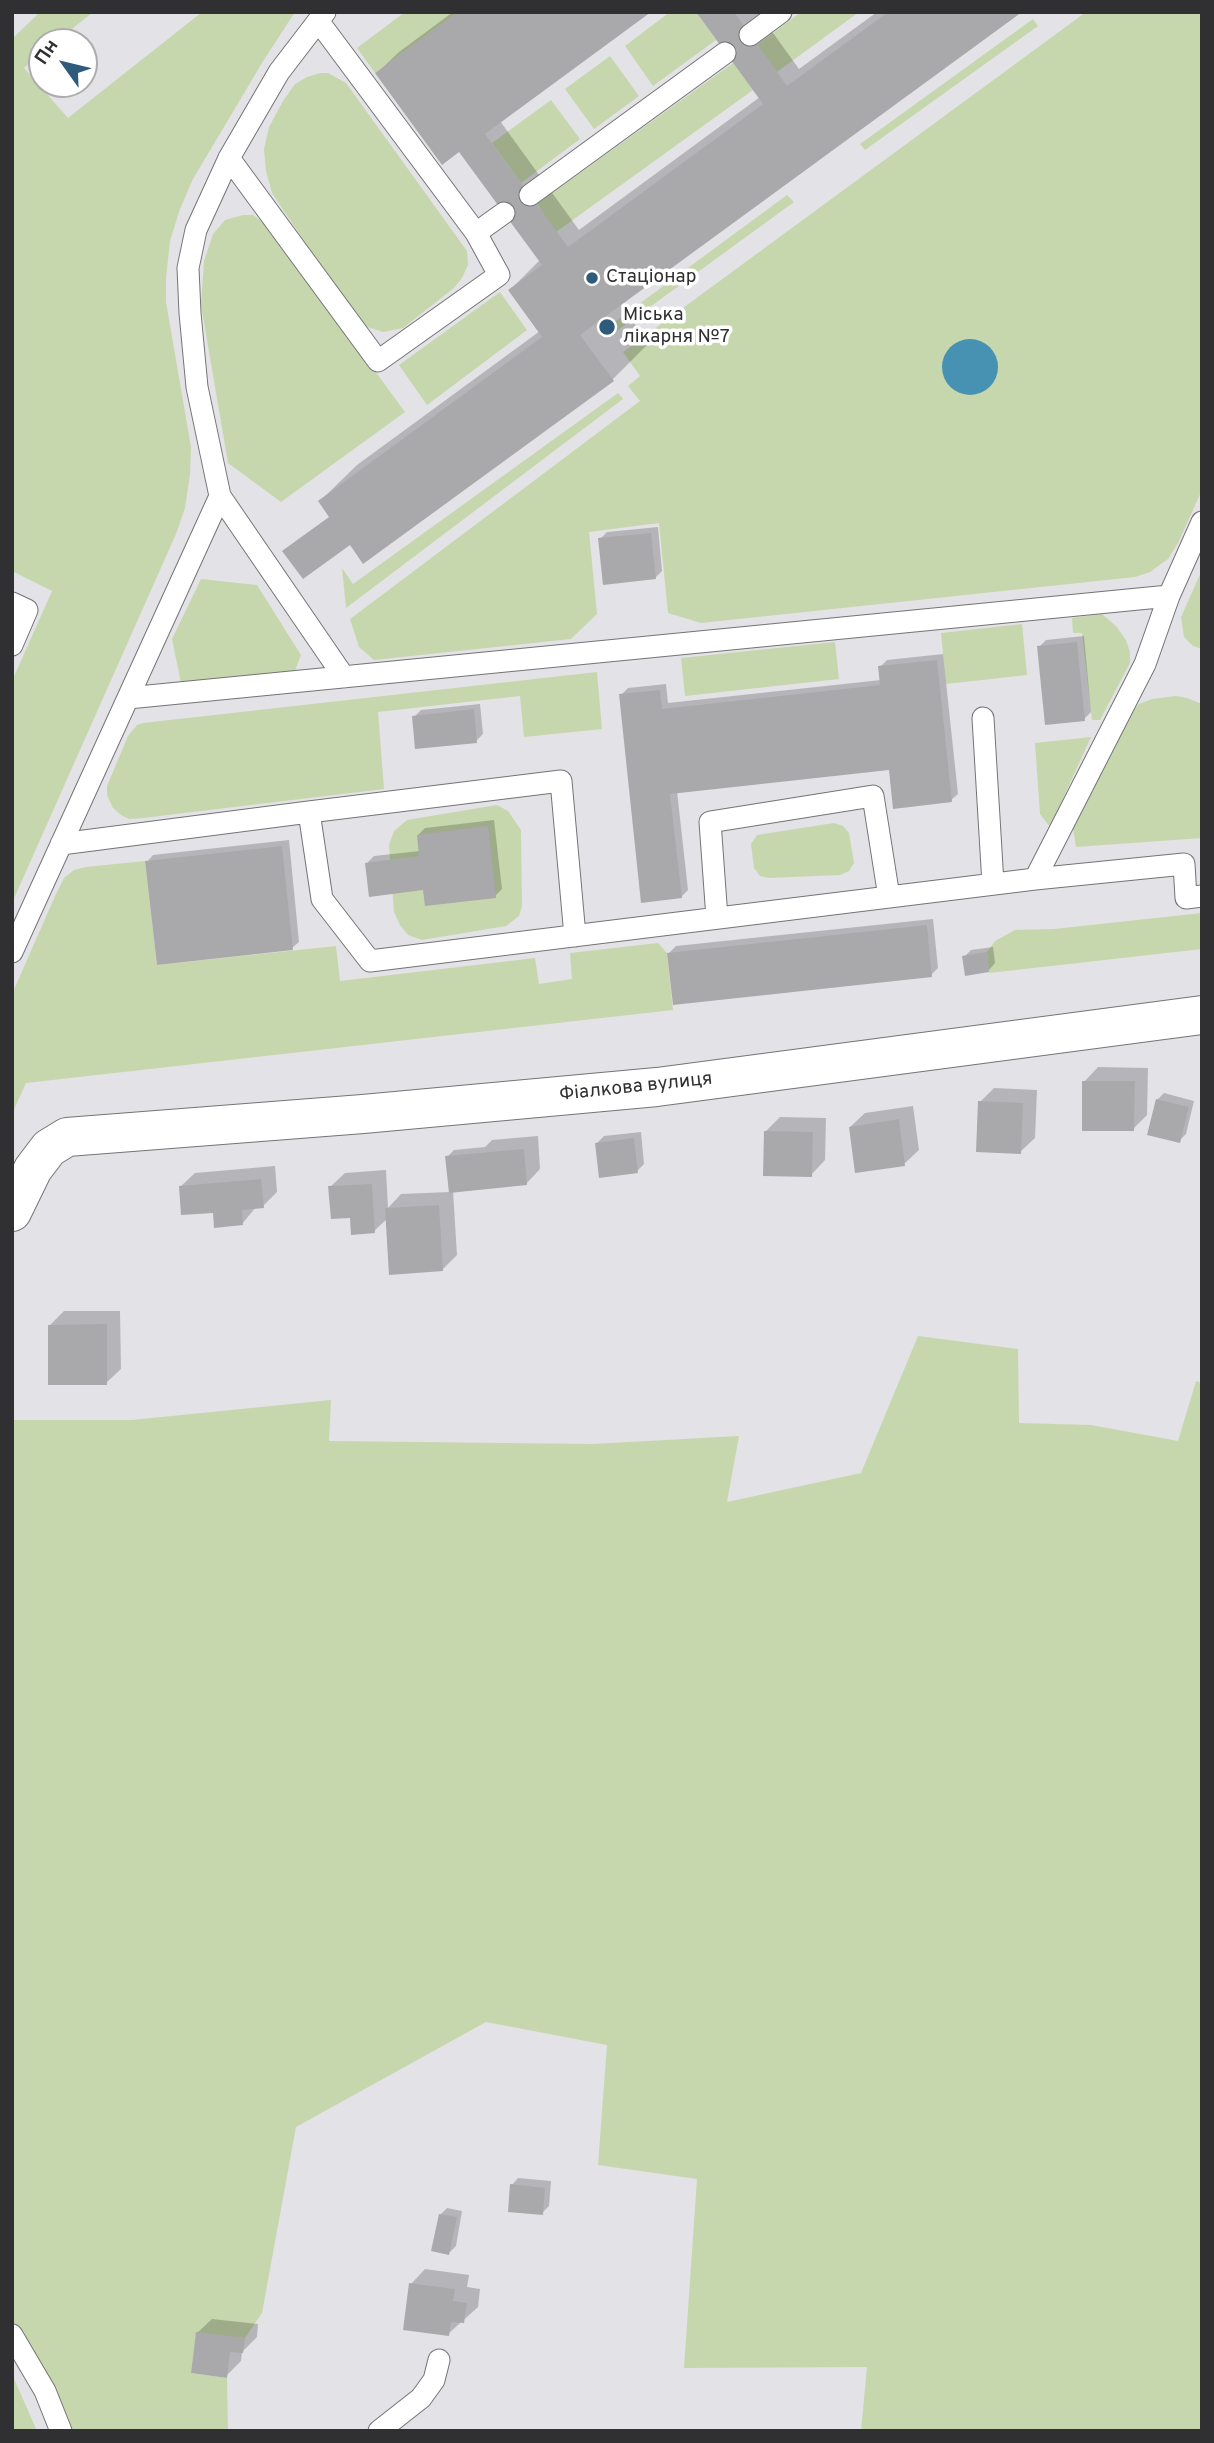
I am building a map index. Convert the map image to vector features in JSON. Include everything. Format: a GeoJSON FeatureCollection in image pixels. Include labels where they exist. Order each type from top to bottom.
{"type":"FeatureCollection","features":[{"type":"Feature","properties":{"kind":"street","name":"Фіалкова вулиця"},"geometry":{"type":"LineString","coordinates":[[12,1212],[33,1169],[49,1147],[67,1137],[657,1087],[1202,1015]]}},
{"type":"Feature","properties":{"kind":"lane"},"geometry":{"type":"LineString","coordinates":[[750,34],[781,12]]}},
{"type":"Feature","properties":{"kind":"lane"},"geometry":{"type":"LineString","coordinates":[[229,158],[378,361],[499,275],[476,233],[322,17],[279,72],[229,158],[196,230],[188,268],[197,387],[220,496],[344,677]]}},
{"type":"Feature","properties":{"kind":"lane"},"geometry":{"type":"LineString","coordinates":[[530,195],[725,52]]}},
{"type":"Feature","properties":{"kind":"lane"},"geometry":{"type":"LineString","coordinates":[[476,233],[504,213]]}},
{"type":"Feature","properties":{"kind":"lane"},"geometry":{"type":"LineString","coordinates":[[12,952],[220,496]]}},
{"type":"Feature","properties":{"kind":"lane"},"geometry":{"type":"LineString","coordinates":[[1035,879],[1145,664],[1169,596],[1202,522]]}},
{"type":"Feature","properties":{"kind":"lane"},"geometry":{"type":"LineString","coordinates":[[128,698],[1169,596]]}},
{"type":"Feature","properties":{"kind":"lane"},"geometry":{"type":"LineString","coordinates":[[12,603],[27,610],[12,645]]}},
{"type":"Feature","properties":{"kind":"lane"},"geometry":{"type":"LineString","coordinates":[[983,718],[993,884]]}},
{"type":"Feature","properties":{"kind":"lane"},"geometry":{"type":"LineString","coordinates":[[61,844],[561,781],[575,936]]}},
{"type":"Feature","properties":{"kind":"lane"},"geometry":{"type":"LineString","coordinates":[[717,918],[710,822],[873,796],[889,897]]}},
{"type":"Feature","properties":{"kind":"lane"},"geometry":{"type":"LineString","coordinates":[[309,812],[322,899],[370,961],[993,884],[1184,864],[1186,898],[1202,896]]}},
{"type":"Feature","properties":{"kind":"lane"},"geometry":{"type":"LineString","coordinates":[[12,2335],[45,2391],[61,2431]]}},
{"type":"Feature","properties":{"kind":"lane"},"geometry":{"type":"LineString","coordinates":[[379,2431],[421,2398],[434,2380],[439,2360]]}},
{"type":"Feature","properties":{"kind":"green space"},"geometry":{"type":"Polygon","coordinates":[[[40,12],[93,12],[73,28],[28,28],[28,65],[24,68],[28,73],[28,98],[50,98],[68,118],[93,98],[98,98],[98,94],[202,12],[295,12],[193,179],[180,209],[170,241],[166,302],[191,447],[185,508],[176,534],[12,903],[12,681],[52,591],[12,571],[12,39],[40,12]]]}},
{"type":"Feature","properties":{"kind":"green space"},"geometry":{"type":"Polygon","coordinates":[[[405,12],[458,12],[375,73],[357,48],[405,12]]]}},
{"type":"Feature","properties":{"kind":"green space"},"geometry":{"type":"Polygon","coordinates":[[[670,12],[696,12],[716,40],[653,86],[625,46],[670,12]]]}},
{"type":"Feature","properties":{"kind":"green space"},"geometry":{"type":"Polygon","coordinates":[[[801,12],[859,12],[777,72],[757,45],[801,12]]]}},
{"type":"Feature","properties":{"kind":"green space"},"geometry":{"type":"Polygon","coordinates":[[[1086,12],[1202,12],[1202,490],[1168,559],[1150,572],[1135,577],[701,623],[668,613],[659,523],[589,532],[597,614],[571,639],[374,660],[359,647],[350,619],[640,401],[628,386],[640,376],[623,352],[1086,12]]]}},
{"type":"Feature","properties":{"kind":"green space"},"geometry":{"type":"Polygon","coordinates":[[[1033,19],[1038,26],[865,150],[860,144],[1033,19]]]}},
{"type":"Feature","properties":{"kind":"green space"},"geometry":{"type":"Polygon","coordinates":[[[610,56],[639,96],[594,129],[565,89],[610,56]]]}},
{"type":"Feature","properties":{"kind":"green space"},"geometry":{"type":"Polygon","coordinates":[[[733,63],[753,90],[556,232],[537,204],[733,63]]]}},
{"type":"Feature","properties":{"kind":"green space"},"geometry":{"type":"Polygon","coordinates":[[[320,73],[328,73],[346,83],[467,251],[468,265],[454,288],[403,328],[383,332],[364,326],[356,319],[272,193],[264,149],[269,127],[295,84],[320,73]]]}},
{"type":"Feature","properties":{"kind":"green space"},"geometry":{"type":"Polygon","coordinates":[[[551,100],[580,139],[521,183],[492,143],[551,100]]]}},
{"type":"Feature","properties":{"kind":"green space"},"geometry":{"type":"Polygon","coordinates":[[[787,195],[794,202],[610,336],[605,329],[787,195]]]}},
{"type":"Feature","properties":{"kind":"green space"},"geometry":{"type":"Polygon","coordinates":[[[253,215],[270,227],[405,412],[281,502],[228,463],[201,305],[204,261],[213,234],[225,220],[253,215]]]}},
{"type":"Feature","properties":{"kind":"green space"},"geometry":{"type":"Polygon","coordinates":[[[500,292],[527,330],[427,405],[399,365],[500,292]]]}},
{"type":"Feature","properties":{"kind":"green space"},"geometry":{"type":"Polygon","coordinates":[[[618,393],[623,399],[346,608],[342,568],[353,584],[618,393]]]}},
{"type":"Feature","properties":{"kind":"green space"},"geometry":{"type":"Polygon","coordinates":[[[1202,570],[1202,649],[1193,646],[1184,637],[1181,617],[1202,570]]]}},
{"type":"Feature","properties":{"kind":"green space"},"geometry":{"type":"Polygon","coordinates":[[[201,579],[257,585],[301,655],[295,671],[181,683],[172,639],[201,579]]]}},
{"type":"Feature","properties":{"kind":"green space"},"geometry":{"type":"Polygon","coordinates":[[[1102,614],[1116,626],[1126,640],[1130,663],[1100,720],[1092,720],[1082,633],[1073,633],[1072,618],[1102,614]]]}},
{"type":"Feature","properties":{"kind":"green space"},"geometry":{"type":"Polygon","coordinates":[[[1022,624],[1027,675],[946,684],[941,633],[1022,624]]]}},
{"type":"Feature","properties":{"kind":"green space"},"geometry":{"type":"Polygon","coordinates":[[[835,642],[839,679],[685,696],[681,658],[835,642]]]}},
{"type":"Feature","properties":{"kind":"green space"},"geometry":{"type":"Polygon","coordinates":[[[597,672],[602,729],[524,737],[520,696],[378,712],[384,789],[129,819],[113,808],[107,795],[107,786],[128,736],[137,725],[143,723],[597,672]]]}},
{"type":"Feature","properties":{"kind":"green space"},"geometry":{"type":"Polygon","coordinates":[[[1176,696],[1202,704],[1202,838],[1076,847],[1073,828],[1120,724],[1139,704],[1152,699],[1176,696]]]}},
{"type":"Feature","properties":{"kind":"green space"},"geometry":{"type":"Polygon","coordinates":[[[1091,737],[1050,827],[1040,814],[1035,743],[1091,737]]]}},
{"type":"Feature","properties":{"kind":"green space"},"geometry":{"type":"Polygon","coordinates":[[[497,805],[508,811],[521,830],[522,906],[519,916],[506,926],[422,940],[408,935],[394,912],[389,845],[394,831],[407,820],[497,805]]]}},
{"type":"Feature","properties":{"kind":"green space"},"geometry":{"type":"Polygon","coordinates":[[[834,823],[843,826],[849,833],[854,863],[849,871],[840,875],[769,878],[760,876],[754,868],[751,844],[757,835],[834,823]]]}},
{"type":"Feature","properties":{"kind":"green space"},"geometry":{"type":"Polygon","coordinates":[[[145,861],[157,965],[336,946],[340,981],[535,958],[539,984],[572,979],[570,953],[658,943],[667,953],[673,1010],[26,1083],[12,1114],[12,994],[64,878],[74,870],[86,867],[145,861]]]}},
{"type":"Feature","properties":{"kind":"green space"},"geometry":{"type":"Polygon","coordinates":[[[1202,913],[1202,949],[989,973],[987,952],[995,941],[1015,930],[1054,929],[1202,913]]]}},
{"type":"Feature","properties":{"kind":"green space"},"geometry":{"type":"Polygon","coordinates":[[[918,1336],[1018,1349],[1019,1423],[1091,1425],[1178,1441],[1196,1381],[1202,1383],[1202,2431],[861,2431],[867,2367],[684,2368],[697,2179],[598,2165],[607,2045],[486,2022],[296,2127],[262,2313],[245,2338],[196,2333],[191,2373],[227,2378],[228,2431],[67,2431],[27,2341],[12,2322],[12,1420],[132,1420],[331,1400],[329,1441],[592,1444],[739,1436],[727,1502],[861,1473],[918,1336]]]}},
{"type":"Feature","properties":{"kind":"green space"},"geometry":{"type":"Polygon","coordinates":[[[12,2374],[37,2431],[12,2431],[12,2374]]]}},
{"type":"Feature","properties":{"kind":"water"},"geometry":{"type":"Polygon","coordinates":[[[964,339],[976,339],[986,343],[994,351],[998,367],[994,383],[986,391],[976,395],[964,395],[954,391],[946,383],[942,373],[942,361],[946,351],[954,343],[964,339]]]}},
{"type":"Feature","properties":{"kind":"building","name":"Стаціонар"},"geometry":{"type":"Polygon","coordinates":[[[458,12],[651,12],[485,134],[568,247],[763,104],[696,12],[734,12],[787,86],[888,12],[1022,12],[580,335],[614,381],[363,564],[350,545],[303,579],[282,551],[329,517],[318,501],[542,337],[508,290],[542,265],[459,152],[442,165],[375,73],[458,12]]]}},
{"type":"Feature","properties":{"kind":"building"},"geometry":{"type":"Polygon","coordinates":[[[651,533],[656,579],[603,585],[598,538],[651,533]]]}},
{"type":"Feature","properties":{"kind":"building"},"geometry":{"type":"Polygon","coordinates":[[[1077,642],[1085,721],[1045,725],[1037,646],[1077,642]]]}},
{"type":"Feature","properties":{"kind":"building"},"geometry":{"type":"Polygon","coordinates":[[[937,660],[952,802],[893,809],[889,770],[670,794],[682,898],[641,903],[619,694],[660,690],[662,709],[880,685],[878,666],[937,660]]]}},
{"type":"Feature","properties":{"kind":"building"},"geometry":{"type":"Polygon","coordinates":[[[474,709],[477,743],[415,749],[412,716],[474,709]]]}},
{"type":"Feature","properties":{"kind":"building"},"geometry":{"type":"Polygon","coordinates":[[[488,826],[496,898],[425,906],[423,890],[369,897],[365,863],[419,856],[417,835],[488,826]]]}},
{"type":"Feature","properties":{"kind":"building"},"geometry":{"type":"Polygon","coordinates":[[[282,846],[293,950],[157,965],[145,861],[282,846]]]}},
{"type":"Feature","properties":{"kind":"building"},"geometry":{"type":"Polygon","coordinates":[[[927,925],[932,977],[673,1005],[667,953],[927,925]]]}},
{"type":"Feature","properties":{"kind":"building"},"geometry":{"type":"Polygon","coordinates":[[[987,952],[989,972],[965,976],[962,956],[987,952]]]}},
{"type":"Feature","properties":{"kind":"building"},"geometry":{"type":"Polygon","coordinates":[[[1082,1081],[1135,1081],[1134,1131],[1082,1131],[1082,1081]]]}},
{"type":"Feature","properties":{"kind":"building"},"geometry":{"type":"Polygon","coordinates":[[[1156,1099],[1189,1107],[1180,1143],[1147,1135],[1156,1099]]]}},
{"type":"Feature","properties":{"kind":"building"},"geometry":{"type":"Polygon","coordinates":[[[978,1101],[1023,1103],[1021,1154],[976,1152],[978,1101]]]}},
{"type":"Feature","properties":{"kind":"building"},"geometry":{"type":"Polygon","coordinates":[[[899,1119],[905,1166],[855,1173],[849,1127],[899,1119]]]}},
{"type":"Feature","properties":{"kind":"building"},"geometry":{"type":"Polygon","coordinates":[[[764,1131],[813,1132],[812,1177],[763,1176],[764,1131]]]}},
{"type":"Feature","properties":{"kind":"building"},"geometry":{"type":"Polygon","coordinates":[[[634,1138],[638,1173],[599,1178],[595,1143],[634,1138]]]}},
{"type":"Feature","properties":{"kind":"building"},"geometry":{"type":"Polygon","coordinates":[[[524,1149],[527,1185],[449,1193],[445,1156],[524,1149]]]}},
{"type":"Feature","properties":{"kind":"building"},"geometry":{"type":"Polygon","coordinates":[[[261,1179],[264,1208],[242,1210],[243,1225],[214,1228],[213,1213],[181,1215],[179,1186],[261,1179]]]}},
{"type":"Feature","properties":{"kind":"building"},"geometry":{"type":"Polygon","coordinates":[[[372,1184],[375,1233],[351,1235],[350,1218],[331,1219],[328,1186],[372,1184]]]}},
{"type":"Feature","properties":{"kind":"building"},"geometry":{"type":"Polygon","coordinates":[[[439,1205],[443,1271],[389,1275],[385,1208],[439,1205]]]}},
{"type":"Feature","properties":{"kind":"building"},"geometry":{"type":"Polygon","coordinates":[[[107,1324],[107,1385],[48,1385],[48,1325],[107,1324]]]}},
{"type":"Feature","properties":{"kind":"building"},"geometry":{"type":"Polygon","coordinates":[[[510,2184],[545,2188],[543,2215],[508,2212],[510,2184]]]}},
{"type":"Feature","properties":{"kind":"building"},"geometry":{"type":"Polygon","coordinates":[[[439,2214],[457,2217],[449,2255],[431,2251],[439,2214]]]}},
{"type":"Feature","properties":{"kind":"building"},"geometry":{"type":"Polygon","coordinates":[[[409,2283],[455,2289],[453,2301],[467,2303],[464,2323],[451,2322],[449,2336],[403,2330],[409,2283]]]}},
{"type":"Feature","properties":{"kind":"building"},"geometry":{"type":"Polygon","coordinates":[[[196,2332],[245,2338],[243,2353],[230,2352],[227,2378],[191,2373],[196,2332]]]}},
{"type":"Feature","properties":{"kind":"place","name":"Стаціонар"},"geometry":{"type":"Point","coordinates":[592,278]}},
{"type":"Feature","properties":{"kind":"place","name":"Міська лікарня №7"},"geometry":{"type":"Point","coordinates":[607,327]}}]}
